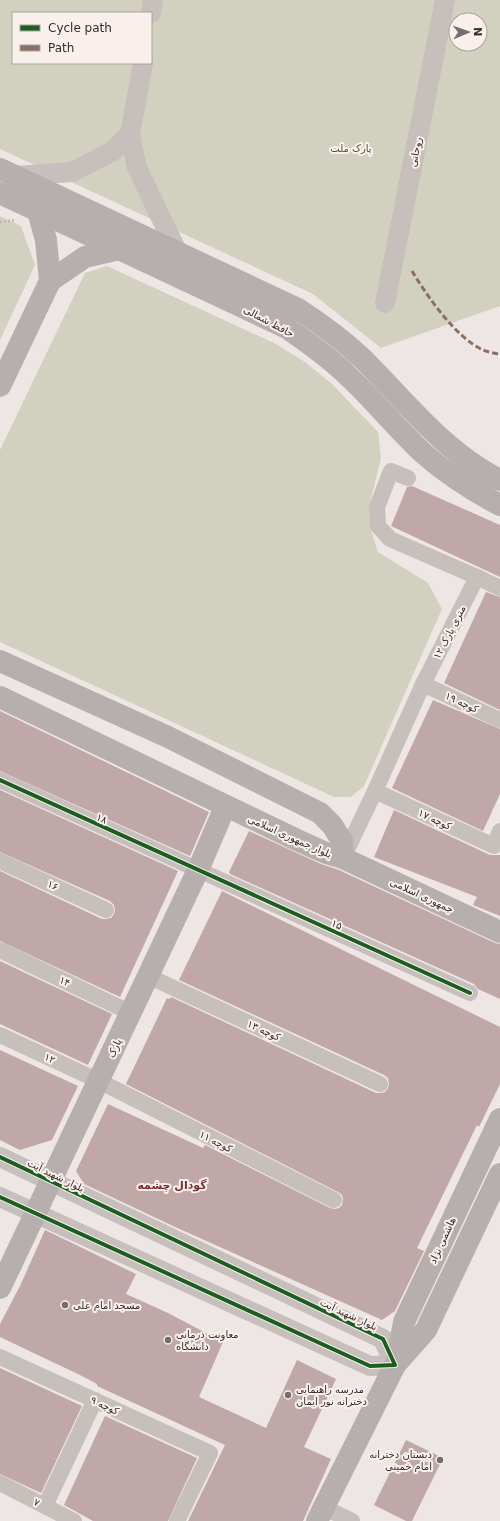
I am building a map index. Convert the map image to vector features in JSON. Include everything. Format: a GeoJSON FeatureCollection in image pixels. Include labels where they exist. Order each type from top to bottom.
{"type":"FeatureCollection","features":[{"type":"Feature","properties":{"kind":"main road"},"geometry":{"type":"LineString","coordinates":[[8,172],[298,309],[332,332],[362,358],[439,437],[465,459],[500,480]]}},
{"type":"Feature","properties":{"kind":"main road","name":"حافظ شمالی"},"geometry":{"type":"LineString","coordinates":[[0,193],[287,328],[318,350],[347,374],[430,458],[452,477],[500,505]]}},
{"type":"Feature","properties":{"kind":"main road"},"geometry":{"type":"LineString","coordinates":[[38,211],[46,240],[50,281]]}},
{"type":"Feature","properties":{"kind":"main road"},"geometry":{"type":"LineString","coordinates":[[0,386],[50,281],[85,257],[118,248]]}},
{"type":"Feature","properties":{"kind":"main road","name":"بلوار جمهوری اسلامی"},"geometry":{"type":"LineString","coordinates":[[0,661],[168,737],[320,813],[332,825],[342,841],[343,858],[320,851],[225,807],[0,697]]}},
{"type":"Feature","properties":{"kind":"main road","name":"پارک"},"geometry":{"type":"LineString","coordinates":[[0,1288],[198,870],[225,807]]}},
{"type":"Feature","properties":{"kind":"main road","name":"جمهوری اسلامی"},"geometry":{"type":"LineString","coordinates":[[343,858],[500,932]]}},
{"type":"Feature","properties":{"kind":"main road","name":"هاشمی نژاد"},"geometry":{"type":"LineString","coordinates":[[395,1365],[404,1322],[500,1119]]}},
{"type":"Feature","properties":{"kind":"main road","name":"هاشمی نژاد"},"geometry":{"type":"LineString","coordinates":[[320,1514],[395,1365],[426,1330],[497,1187]]}},
{"type":"Feature","properties":{"kind":"street"},"geometry":{"type":"LineString","coordinates":[[151,12],[153,0]]}},
{"type":"Feature","properties":{"kind":"street","name":"روحانی"},"geometry":{"type":"LineString","coordinates":[[385,303],[445,0]]}},
{"type":"Feature","properties":{"kind":"street"},"geometry":{"type":"LineString","coordinates":[[143,64],[130,134],[137,168],[177,251]]}},
{"type":"Feature","properties":{"kind":"street"},"geometry":{"type":"LineString","coordinates":[[8,172],[72,172],[113,151],[130,134]]}},
{"type":"Feature","properties":{"kind":"street"},"geometry":{"type":"LineString","coordinates":[[408,478],[391,471],[377,508],[378,526],[390,539],[500,588]]}},
{"type":"Feature","properties":{"kind":"street","name":"۱۲ متری پارک"},"geometry":{"type":"LineString","coordinates":[[343,858],[423,684],[477,577]]}},
{"type":"Feature","properties":{"kind":"street","name":"کوچه ۱۹"},"geometry":{"type":"LineString","coordinates":[[423,684],[500,720]]}},
{"type":"Feature","properties":{"kind":"street","name":"۱۸"},"geometry":{"type":"LineString","coordinates":[[0,780],[198,870]]}},
{"type":"Feature","properties":{"kind":"street","name":"کوچه ۱۷"},"geometry":{"type":"LineString","coordinates":[[375,791],[497,839]]}},
{"type":"Feature","properties":{"kind":"street","name":"۱۶"},"geometry":{"type":"LineString","coordinates":[[0,861],[106,910]]}},
{"type":"Feature","properties":{"kind":"street","name":"۱۵"},"geometry":{"type":"LineString","coordinates":[[198,870],[470,993]]}},
{"type":"Feature","properties":{"kind":"street","name":"۱۴"},"geometry":{"type":"LineString","coordinates":[[0,950],[131,1012]]}},
{"type":"Feature","properties":{"kind":"street","name":"کوچه ۱۳"},"geometry":{"type":"LineString","coordinates":[[148,976],[380,1084]]}},
{"type":"Feature","properties":{"kind":"street","name":"۱۲"},"geometry":{"type":"LineString","coordinates":[[0,1035],[99,1081]]}},
{"type":"Feature","properties":{"kind":"street","name":"کوچه ۱۱"},"geometry":{"type":"LineString","coordinates":[[99,1081],[334,1200]]}},
{"type":"Feature","properties":{"kind":"street","name":"بلوار شهید آیت"},"geometry":{"type":"LineString","coordinates":[[0,1157],[383,1340],[395,1365]]}},
{"type":"Feature","properties":{"kind":"street"},"geometry":{"type":"LineString","coordinates":[[0,1197],[370,1366],[395,1365]]}},
{"type":"Feature","properties":{"kind":"street","name":"کوچه ۹"},"geometry":{"type":"LineString","coordinates":[[0,1357],[210,1453],[178,1521]]}},
{"type":"Feature","properties":{"kind":"street"},"geometry":{"type":"LineString","coordinates":[[45,1506],[95,1400]]}},
{"type":"Feature","properties":{"kind":"street","name":"۷"},"geometry":{"type":"LineString","coordinates":[[0,1483],[74,1521]]}},
{"type":"Feature","properties":{"kind":"street"},"geometry":{"type":"LineString","coordinates":[[320,1514],[352,1521]]}},
{"type":"Feature","properties":{"kind":"green space","name":"پارک ملت"},"geometry":{"type":"Polygon","coordinates":[[[0,0],[500,0],[500,306],[381,348],[313,294],[0,149],[0,0]]]}},
{"type":"Feature","properties":{"kind":"green space"},"geometry":{"type":"Polygon","coordinates":[[[0,216],[21,226],[35,265],[0,340],[0,216]]]}},
{"type":"Feature","properties":{"kind":"green space"},"geometry":{"type":"Polygon","coordinates":[[[107,266],[276,344],[305,362],[332,384],[378,432],[381,458],[369,507],[371,530],[378,552],[428,583],[442,609],[364,786],[351,797],[334,797],[0,642],[0,450],[85,273],[107,266]]]}},
{"type":"Feature","properties":{"kind":"building"},"geometry":{"type":"Polygon","coordinates":[[[412,486],[500,525],[500,577],[391,526],[407,487],[412,486]]]}},
{"type":"Feature","properties":{"kind":"building"},"geometry":{"type":"Polygon","coordinates":[[[486,592],[500,597],[500,710],[444,683],[486,592]]]}},
{"type":"Feature","properties":{"kind":"building"},"geometry":{"type":"Polygon","coordinates":[[[433,700],[500,729],[500,794],[483,831],[392,788],[433,700]]]}},
{"type":"Feature","properties":{"kind":"building"},"geometry":{"type":"Polygon","coordinates":[[[0,711],[209,812],[190,856],[0,771],[0,711]]]}},
{"type":"Feature","properties":{"kind":"building"},"geometry":{"type":"Polygon","coordinates":[[[0,790],[178,871],[120,997],[0,941],[0,871],[102,919],[111,918],[115,910],[114,905],[110,901],[0,852],[0,790]]]}},
{"type":"Feature","properties":{"kind":"building"},"geometry":{"type":"Polygon","coordinates":[[[394,810],[490,855],[500,855],[500,916],[473,905],[477,897],[374,857],[394,810]]]}},
{"type":"Feature","properties":{"kind":"building"},"geometry":{"type":"Polygon","coordinates":[[[249,831],[321,864],[339,870],[500,944],[500,999],[478,989],[474,984],[230,874],[229,872],[249,831]]]}},
{"type":"Feature","properties":{"kind":"building"},"geometry":{"type":"Polygon","coordinates":[[[222,891],[500,1027],[500,1084],[479,1127],[477,1125],[417,1248],[424,1251],[395,1311],[382,1320],[173,1226],[84,1184],[76,1171],[108,1104],[203,1148],[205,1145],[330,1208],[339,1208],[342,1205],[342,1195],[338,1192],[126,1084],[167,998],[170,999],[171,997],[376,1093],[385,1092],[388,1088],[388,1078],[384,1075],[179,980],[222,891]]]}},
{"type":"Feature","properties":{"kind":"building"},"geometry":{"type":"Polygon","coordinates":[[[0,961],[112,1014],[88,1065],[0,1024],[0,961]]]}},
{"type":"Feature","properties":{"kind":"building"},"geometry":{"type":"Polygon","coordinates":[[[0,1050],[78,1086],[52,1140],[20,1150],[0,1140],[0,1050]]]}},
{"type":"Feature","properties":{"kind":"building"},"geometry":{"type":"Polygon","coordinates":[[[45,1230],[136,1274],[126,1294],[168,1313],[223,1342],[199,1397],[266,1428],[297,1360],[336,1379],[304,1447],[331,1459],[303,1521],[188,1521],[225,1445],[97,1386],[97,1384],[82,1376],[0,1337],[0,1324],[20,1286],[45,1230]]]}},
{"type":"Feature","properties":{"kind":"building"},"geometry":{"type":"Polygon","coordinates":[[[0,1368],[82,1406],[41,1493],[0,1474],[0,1368]]]}},
{"type":"Feature","properties":{"kind":"building"},"geometry":{"type":"Polygon","coordinates":[[[105,1416],[197,1458],[168,1521],[93,1521],[64,1505],[105,1416]]]}},
{"type":"Feature","properties":{"kind":"building"},"geometry":{"type":"Polygon","coordinates":[[[406,1440],[443,1458],[412,1521],[406,1521],[374,1505],[406,1440]]]}},
{"type":"Feature","properties":{"kind":"marked path"},"geometry":{"type":"LineString","coordinates":[[412,271],[434,304],[463,336],[483,350],[498,354],[500,353]]}},
{"type":"Feature","properties":{"kind":"cycle path"},"geometry":{"type":"LineString","coordinates":[[0,780],[470,993]]}},
{"type":"Feature","properties":{"kind":"cycle path"},"geometry":{"type":"LineString","coordinates":[[0,1157],[383,1339],[395,1365],[370,1366],[0,1197]]}},
{"type":"Feature","properties":{"kind":"place","name":"مسجد امام علی"},"geometry":{"type":"Point","coordinates":[65,1305]}},
{"type":"Feature","properties":{"kind":"place","name":"معاونت درمانی دانشگاه"},"geometry":{"type":"Point","coordinates":[168,1340]}},
{"type":"Feature","properties":{"kind":"place","name":"مدرسه راهنمایی دخترانه نور ایمان"},"geometry":{"type":"Point","coordinates":[288,1395]}},
{"type":"Feature","properties":{"kind":"place","name":"دبستان دخترانه امام خمینی"},"geometry":{"type":"Point","coordinates":[440,1460]}},
{"type":"Feature","properties":{"kind":"district","name":"گودال چشمه"},"geometry":{"type":"Point","coordinates":[172,1185]}}]}
